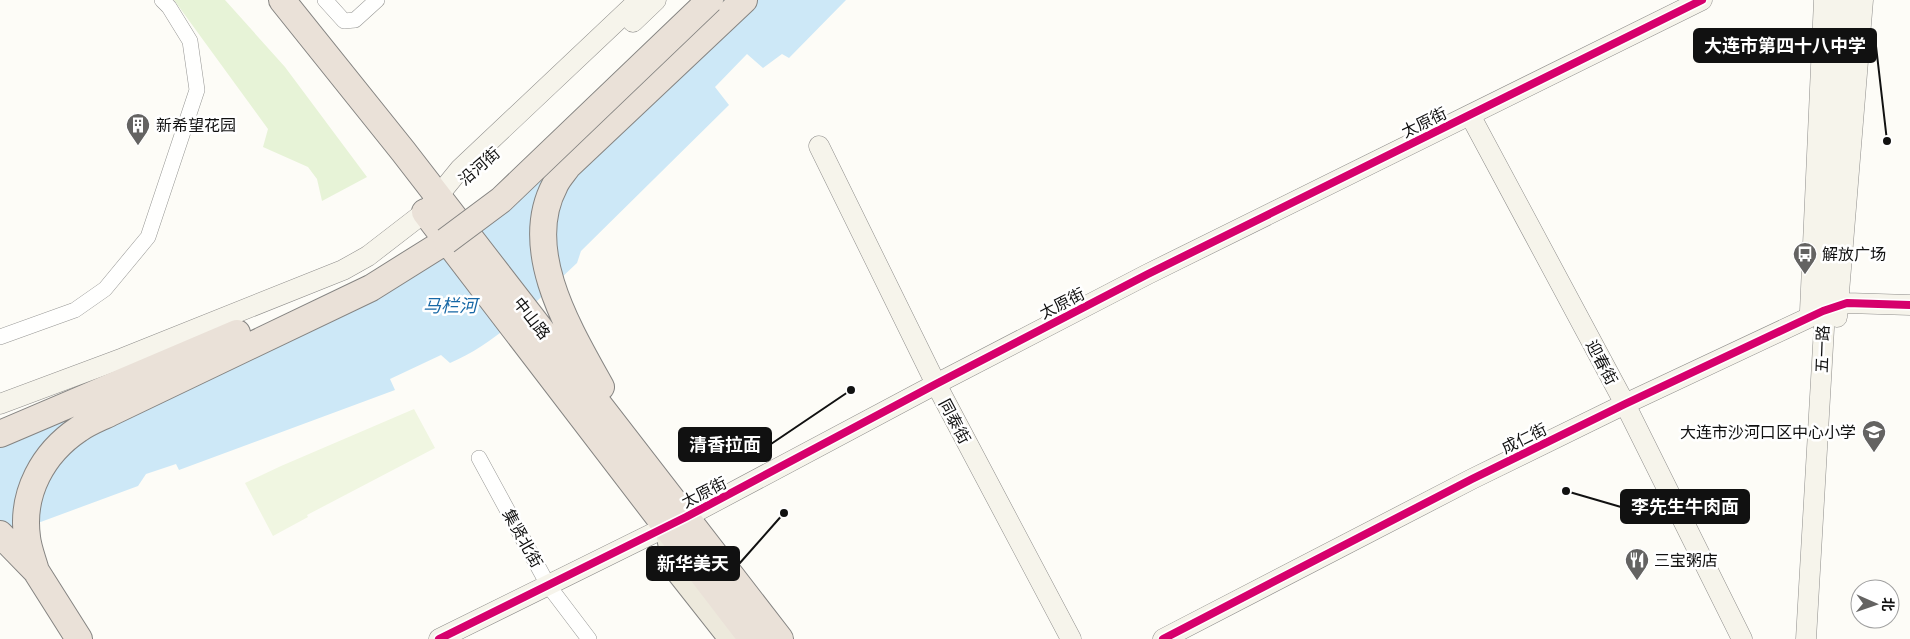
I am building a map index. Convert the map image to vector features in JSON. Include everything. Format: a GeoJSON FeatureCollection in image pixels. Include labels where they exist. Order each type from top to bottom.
{"type":"FeatureCollection","features":[{"type":"Feature","properties":{"kind":"highway","name":"中山路"},"geometry":{"type":"LineString","coordinates":[[282,0],[449,227],[676,522],[780,639]]}},
{"type":"Feature","properties":{"kind":"highway"},"geometry":{"type":"LineString","coordinates":[[0,434],[361,277],[430,233],[518,165],[687,0]]}},
{"type":"Feature","properties":{"kind":"highway"},"geometry":{"type":"LineString","coordinates":[[36,571],[27,538],[26,510],[32,483],[43,464],[60,444],[80,428],[371,288],[446,241],[502,200],[710,0]]}},
{"type":"Feature","properties":{"kind":"highway"},"geometry":{"type":"LineString","coordinates":[[635,452],[561,309],[551,285],[543,234],[546,208],[555,185],[568,166],[744,0]]}},
{"type":"Feature","properties":{"kind":"highway"},"geometry":{"type":"LineString","coordinates":[[0,416],[118,371],[245,329]]}},
{"type":"Feature","properties":{"kind":"highway","name":"中山路"},"geometry":{"type":"LineString","coordinates":[[529,331],[635,452],[676,522],[752,639]]}},
{"type":"Feature","properties":{"kind":"highway"},"geometry":{"type":"LineString","coordinates":[[0,534],[36,571],[79,639]]}},
{"type":"Feature","properties":{"kind":"main road"},"geometry":{"type":"LineString","coordinates":[[676,522],[674,568],[730,639]]}},
{"type":"Feature","properties":{"kind":"street"},"geometry":{"type":"LineString","coordinates":[[0,337],[75,310],[105,289],[148,237],[197,90],[190,41],[169,7],[162,0]]}},
{"type":"Feature","properties":{"kind":"street"},"geometry":{"type":"LineString","coordinates":[[325,0],[344,21],[355,20],[377,0]]}},
{"type":"Feature","properties":{"kind":"street","name":"沿河街"},"geometry":{"type":"LineString","coordinates":[[432,204],[460,169],[639,0]]}},
{"type":"Feature","properties":{"kind":"street","name":"沿河街"},"geometry":{"type":"LineString","coordinates":[[432,204],[467,180],[656,0]]}},
{"type":"Feature","properties":{"kind":"street","name":"太原街"},"geometry":{"type":"LineString","coordinates":[[445,638],[676,522],[1148,274],[1702,0]]}},
{"type":"Feature","properties":{"kind":"street"},"geometry":{"type":"LineString","coordinates":[[1824,0],[1824,312]]}},
{"type":"Feature","properties":{"kind":"street","name":"五一路"},"geometry":{"type":"LineString","coordinates":[[1806,639],[1843,0]]}},
{"type":"Feature","properties":{"kind":"street"},"geometry":{"type":"LineString","coordinates":[[1824,312],[1863,6]]}},
{"type":"Feature","properties":{"kind":"street","name":"迎春街"},"geometry":{"type":"LineString","coordinates":[[1470,115],[1625,404],[1742,639]]}},
{"type":"Feature","properties":{"kind":"street","name":"同泰街"},"geometry":{"type":"LineString","coordinates":[[819,146],[936,384],[1071,639]]}},
{"type":"Feature","properties":{"kind":"street"},"geometry":{"type":"LineString","coordinates":[[0,404],[123,358],[343,270],[368,256],[432,204]]}},
{"type":"Feature","properties":{"kind":"street","name":"成仁街"},"geometry":{"type":"LineString","coordinates":[[1163,639],[1472,479],[1625,404],[1824,312],[1847,303],[1910,305]]}},
{"type":"Feature","properties":{"kind":"street","name":"集贤北街"},"geometry":{"type":"LineString","coordinates":[[479,458],[548,585],[589,639]]}},
{"type":"Feature","properties":{"kind":"street"},"geometry":{"type":"LineString","coordinates":[[1794,639],[1808,605]]}},
{"type":"Feature","properties":{"kind":"green space"},"geometry":{"type":"Polygon","coordinates":[[[174,0],[225,0],[285,67],[367,177],[322,201],[317,179],[308,167],[263,147],[268,129],[174,0]]]}},
{"type":"Feature","properties":{"kind":"green space"},"geometry":{"type":"Polygon","coordinates":[[[414,409],[435,448],[307,515],[308,517],[273,536],[245,483],[414,409]]]}},
{"type":"Feature","properties":{"kind":"water","name":"马栏河"},"geometry":{"type":"Polygon","coordinates":[[[728,0],[846,0],[789,58],[782,54],[763,68],[747,54],[715,87],[729,105],[581,251],[577,263],[518,318],[486,343],[450,363],[441,355],[390,379],[395,390],[179,470],[176,464],[146,474],[138,486],[0,537],[0,430],[370,296],[728,0]]]}},
{"type":"Feature","properties":{"kind":"cycle path"},"geometry":{"type":"LineString","coordinates":[[439,639],[686,517],[1148,274],[1702,0]]}},
{"type":"Feature","properties":{"kind":"cycle path"},"geometry":{"type":"LineString","coordinates":[[1163,639],[1472,479],[1625,404],[1823,311],[1847,303],[1910,305]]}},
{"type":"Feature","properties":{"kind":"place","name":"大连市第四十八中学"},"geometry":{"type":"Point","coordinates":[1887,141]}},
{"type":"Feature","properties":{"kind":"place","name":"新希望花园"},"geometry":{"type":"Point","coordinates":[138,146]}},
{"type":"Feature","properties":{"kind":"place","name":"解放广场"},"geometry":{"type":"Point","coordinates":[1805,275]}},
{"type":"Feature","properties":{"kind":"place","name":"清香拉面"},"geometry":{"type":"Point","coordinates":[851,390]}},
{"type":"Feature","properties":{"kind":"place","name":"大连市沙河口区中心小学"},"geometry":{"type":"Point","coordinates":[1874,453]}},
{"type":"Feature","properties":{"kind":"place","name":"李先生牛肉面"},"geometry":{"type":"Point","coordinates":[1566,491]}},
{"type":"Feature","properties":{"kind":"place","name":"新华美天"},"geometry":{"type":"Point","coordinates":[784,513]}},
{"type":"Feature","properties":{"kind":"place","name":"三宝粥店"},"geometry":{"type":"Point","coordinates":[1637,581]}}]}
